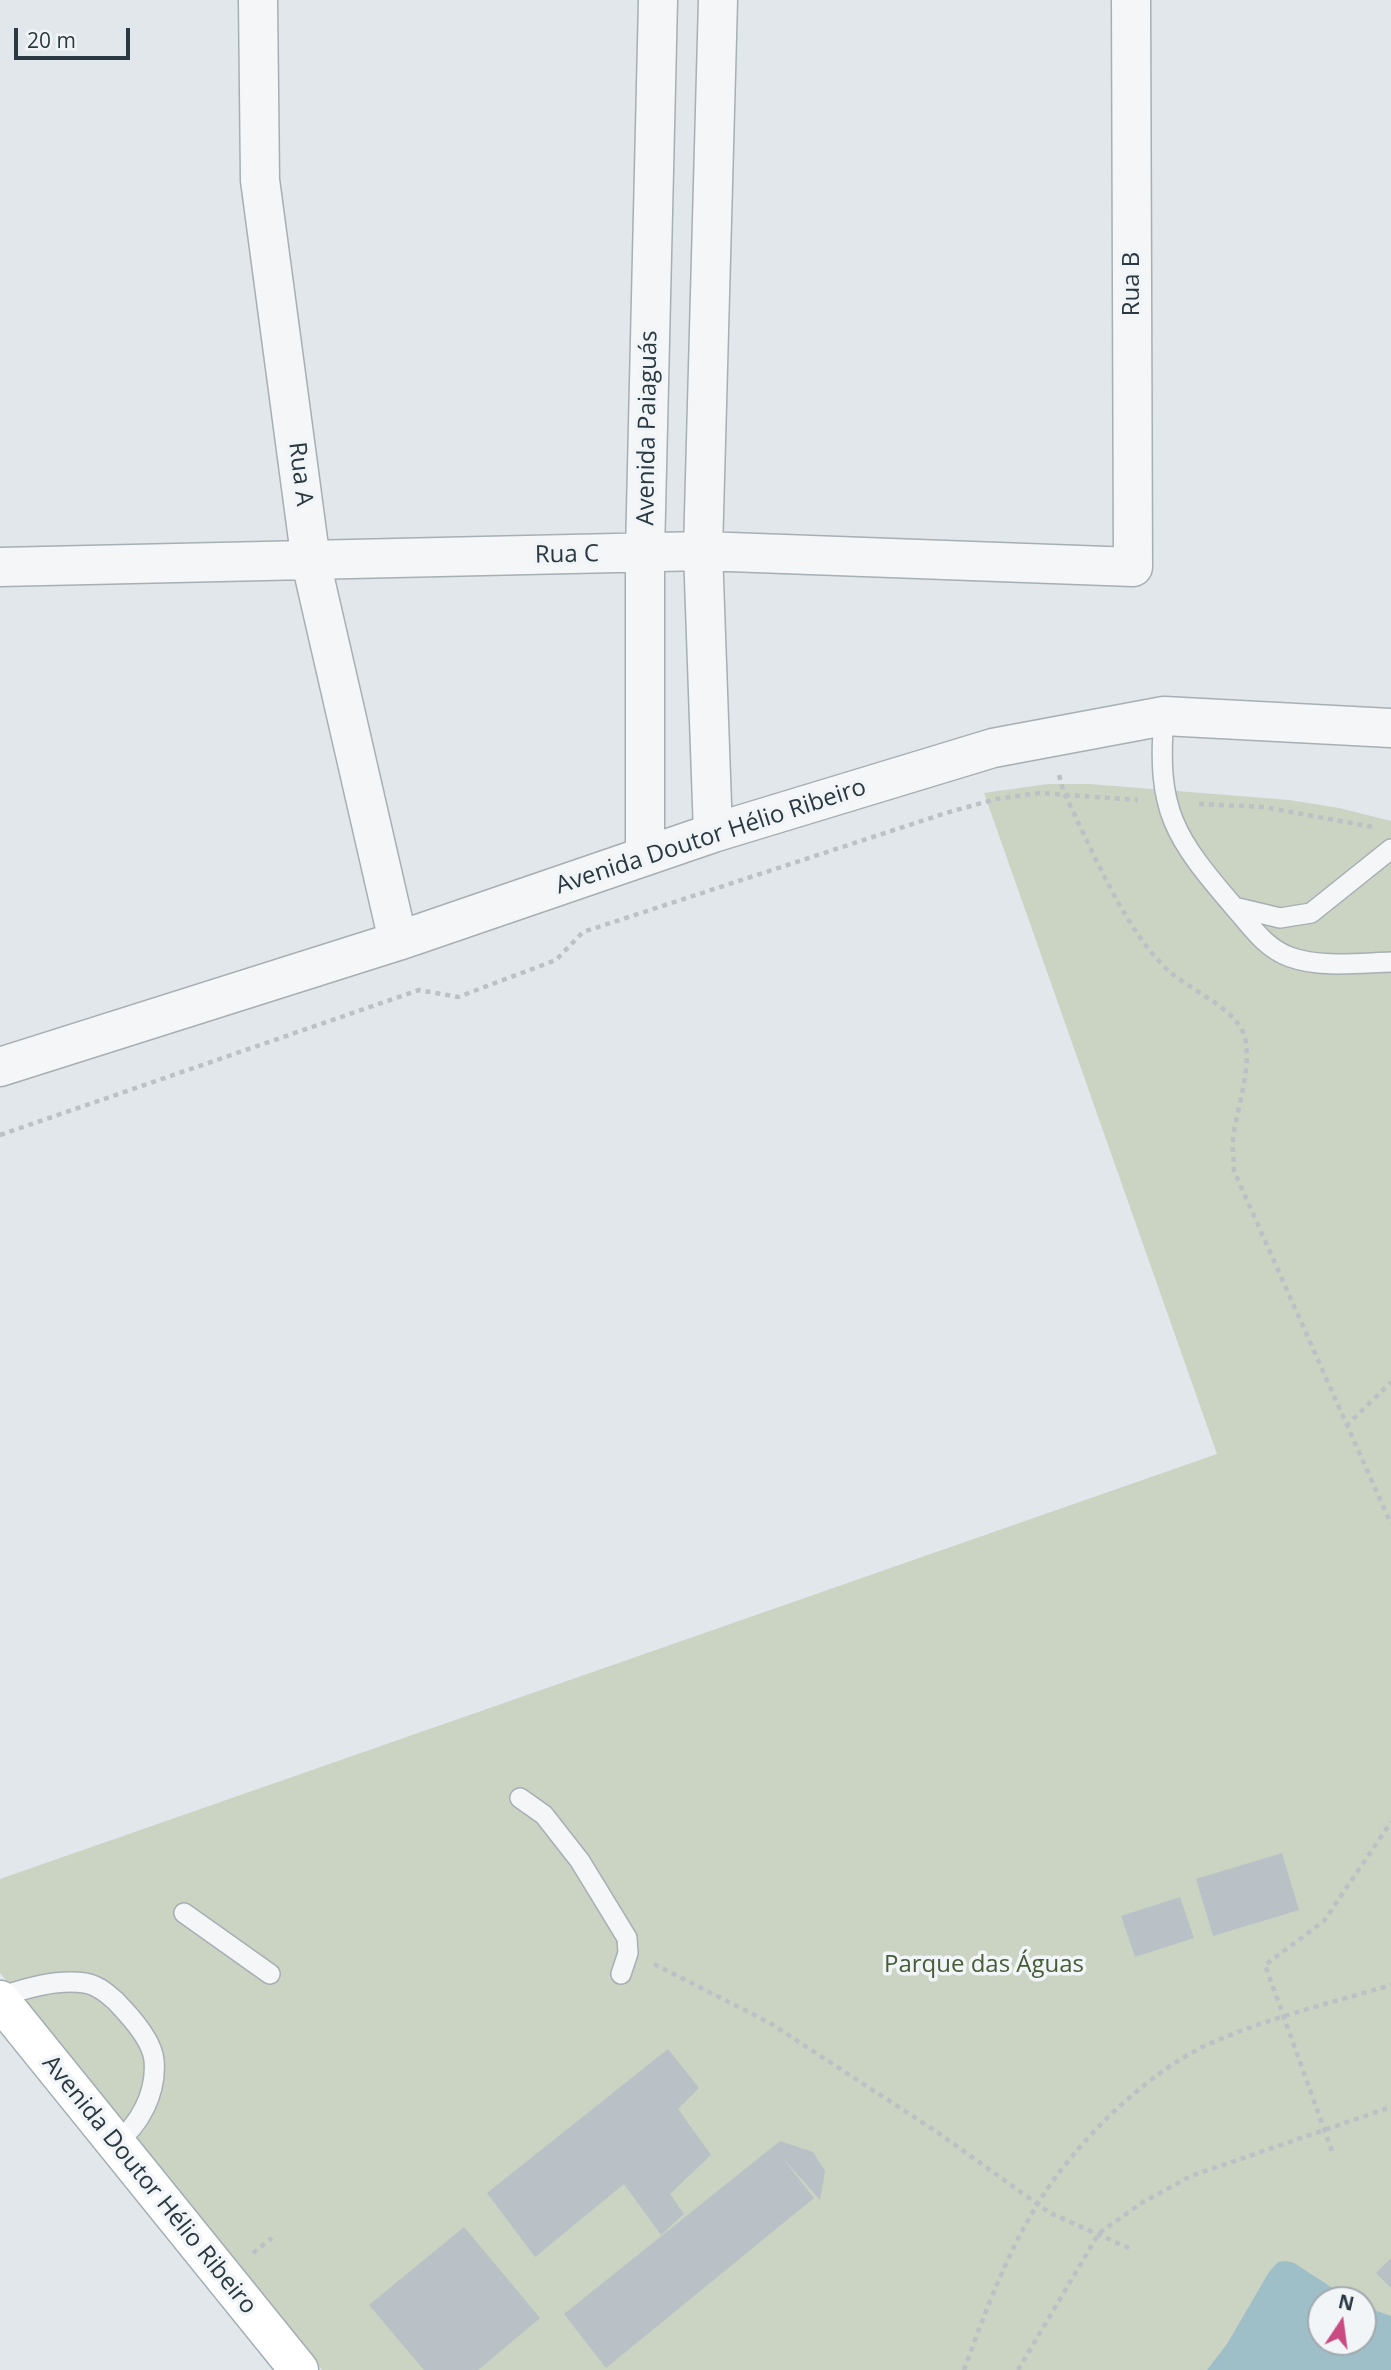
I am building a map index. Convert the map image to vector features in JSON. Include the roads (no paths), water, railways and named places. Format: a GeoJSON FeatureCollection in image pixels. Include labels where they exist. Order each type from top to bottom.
{"type":"FeatureCollection","features":[{"type":"Feature","properties":{"kind":"main road","name":"Avenida Doutor Hélio Ribeiro"},"geometry":{"type":"LineString","coordinates":[[0,1998],[114,2144],[299,2370]]}},
{"type":"Feature","properties":{"kind":"street","name":"Rua A"},"geometry":{"type":"LineString","coordinates":[[258,0],[260,180],[311,562],[398,941]]}},
{"type":"Feature","properties":{"kind":"street","name":"Avenida Paiaguás"},"geometry":{"type":"LineString","coordinates":[[645,856],[645,553],[658,0]]}},
{"type":"Feature","properties":{"kind":"street"},"geometry":{"type":"LineString","coordinates":[[713,833],[703,551],[718,0]]}},
{"type":"Feature","properties":{"kind":"street","name":"Rua B"},"geometry":{"type":"LineString","coordinates":[[1131,0],[1133,567]]}},
{"type":"Feature","properties":{"kind":"street","name":"Rua C"},"geometry":{"type":"LineString","coordinates":[[0,567],[703,551],[1133,567]]}},
{"type":"Feature","properties":{"kind":"street","name":"Avenida Doutor Hélio Ribeiro"},"geometry":{"type":"LineString","coordinates":[[0,1067],[398,941],[713,833],[993,748],[1164,716],[1391,728]]}},
{"type":"Feature","properties":{"kind":"street","name":"Avenida Doutor Hélio Ribeiro"},"geometry":{"type":"LineString","coordinates":[[0,1077],[49,1052]]}},
{"type":"Feature","properties":{"kind":"lane"},"geometry":{"type":"LineString","coordinates":[[1164,716],[1160,761],[1165,801],[1177,834],[1196,864],[1274,951],[1293,958],[1338,963],[1391,962]]}},
{"type":"Feature","properties":{"kind":"lane"},"geometry":{"type":"LineString","coordinates":[[1234,907],[1280,918],[1311,913],[1391,849]]}},
{"type":"Feature","properties":{"kind":"lane"},"geometry":{"type":"LineString","coordinates":[[520,1798],[544,1815],[573,1852],[627,1938],[628,1953],[621,1974]]}},
{"type":"Feature","properties":{"kind":"lane"},"geometry":{"type":"LineString","coordinates":[[184,1913],[270,1974]]}},
{"type":"Feature","properties":{"kind":"lane"},"geometry":{"type":"LineString","coordinates":[[0,1998],[27,1988],[87,1983],[116,2000],[132,2018],[147,2040],[154,2059],[152,2089],[138,2122],[114,2144]]}},
{"type":"Feature","properties":{"kind":"water"},"geometry":{"type":"Polygon","coordinates":[[[1278,2262],[1294,2263],[1329,2286],[1307,2286],[1307,2356],[1377,2356],[1377,2311],[1391,2316],[1391,2370],[1207,2370],[1227,2344],[1269,2272],[1278,2262]]]}},
{"type":"Feature","properties":{"kind":"park label","name":"Parque das Águas"},"geometry":{"type":"Point","coordinates":[984,1965]}}]}
